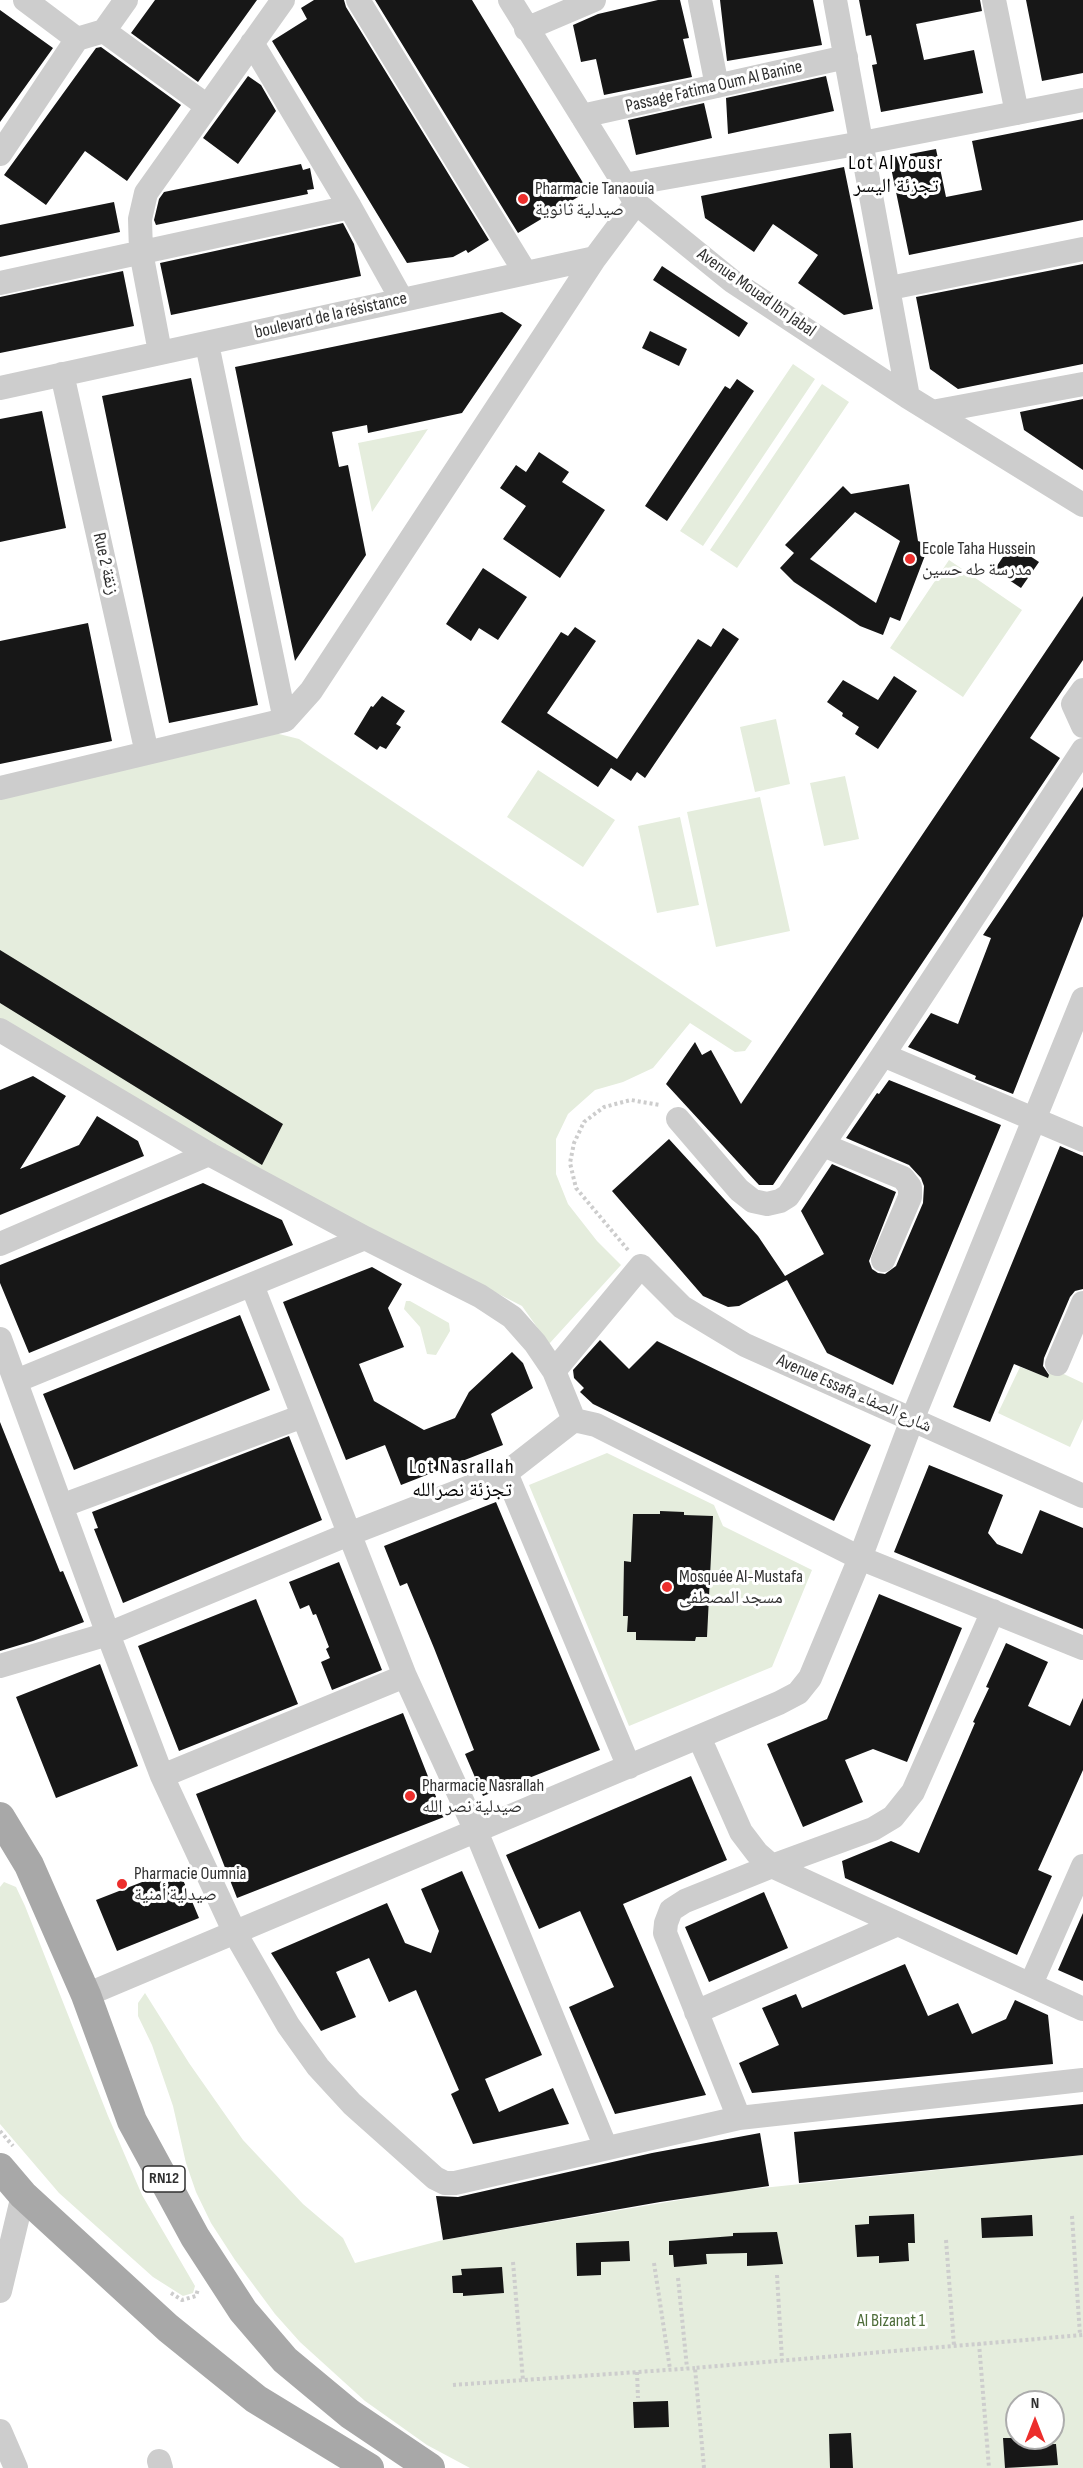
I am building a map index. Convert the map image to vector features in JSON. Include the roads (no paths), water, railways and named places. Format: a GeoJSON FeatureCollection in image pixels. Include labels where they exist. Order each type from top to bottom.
{"type":"FeatureCollection","features":[{"type":"Feature","properties":{"kind":"main road","name":"RN12"},"geometry":{"type":"LineString","coordinates":[[0,1816],[29,1865],[86,1995],[132,2121],[195,2236],[243,2311],[294,2367],[351,2414],[430,2468]]}},
{"type":"Feature","properties":{"kind":"main road"},"geometry":{"type":"LineString","coordinates":[[7,2158],[23,2195],[168,2328],[256,2399],[369,2468]]}},
{"type":"Feature","properties":{"kind":"street"},"geometry":{"type":"LineString","coordinates":[[25,0],[77,39]]}},
{"type":"Feature","properties":{"kind":"street"},"geometry":{"type":"LineString","coordinates":[[0,154],[77,39],[104,31],[126,0]]}},
{"type":"Feature","properties":{"kind":"street"},"geometry":{"type":"LineString","coordinates":[[160,352],[141,252],[140,219],[146,194],[284,0]]}},
{"type":"Feature","properties":{"kind":"street"},"geometry":{"type":"LineString","coordinates":[[358,0],[525,272]]}},
{"type":"Feature","properties":{"kind":"street","name":"Avenue Mouad Ibn Jabal"},"geometry":{"type":"LineString","coordinates":[[510,0],[630,194],[732,281],[908,397],[1083,505]]}},
{"type":"Feature","properties":{"kind":"street"},"geometry":{"type":"LineString","coordinates":[[526,29],[594,0]]}},
{"type":"Feature","properties":{"kind":"street"},"geometry":{"type":"LineString","coordinates":[[700,0],[717,86]]}},
{"type":"Feature","properties":{"kind":"street"},"geometry":{"type":"LineString","coordinates":[[835,0],[890,288],[908,397]]}},
{"type":"Feature","properties":{"kind":"street"},"geometry":{"type":"LineString","coordinates":[[994,0],[1017,113]]}},
{"type":"Feature","properties":{"kind":"street"},"geometry":{"type":"LineString","coordinates":[[104,31],[207,106]]}},
{"type":"Feature","properties":{"kind":"street"},"geometry":{"type":"LineString","coordinates":[[252,43],[350,207],[402,300]]}},
{"type":"Feature","properties":{"kind":"street","name":"Passage Fatima Oum Al Banine"},"geometry":{"type":"LineString","coordinates":[[582,116],[846,57]]}},
{"type":"Feature","properties":{"kind":"street"},"geometry":{"type":"LineString","coordinates":[[0,788],[285,720],[311,691],[595,258],[630,194],[862,143],[1083,100]]}},
{"type":"Feature","properties":{"kind":"street"},"geometry":{"type":"LineString","coordinates":[[0,283],[350,207]]}},
{"type":"Feature","properties":{"kind":"street"},"geometry":{"type":"LineString","coordinates":[[890,288],[1083,249]]}},
{"type":"Feature","properties":{"kind":"street","name":"boulevard de la résistance"},"geometry":{"type":"LineString","coordinates":[[0,388],[595,258]]}},
{"type":"Feature","properties":{"kind":"street"},"geometry":{"type":"LineString","coordinates":[[207,344],[285,720]]}},
{"type":"Feature","properties":{"kind":"street","name":"Rue 2 زنقة"},"geometry":{"type":"LineString","coordinates":[[62,374],[147,753]]}},
{"type":"Feature","properties":{"kind":"street"},"geometry":{"type":"LineString","coordinates":[[932,412],[1083,384]]}},
{"type":"Feature","properties":{"kind":"street"},"geometry":{"type":"LineString","coordinates":[[1083,690],[1073,704],[1083,726]]}},
{"type":"Feature","properties":{"kind":"street"},"geometry":{"type":"LineString","coordinates":[[678,1119],[739,1190],[753,1202],[767,1204],[780,1201],[788,1196],[1083,750]]}},
{"type":"Feature","properties":{"kind":"street"},"geometry":{"type":"LineString","coordinates":[[86,1995],[630,1767],[798,1693],[810,1678],[860,1558],[912,1420],[1036,1120],[1083,999]]}},
{"type":"Feature","properties":{"kind":"street"},"geometry":{"type":"LineString","coordinates":[[0,1030],[209,1154],[365,1238],[480,1296],[512,1317],[536,1343],[554,1371],[574,1420]]}},
{"type":"Feature","properties":{"kind":"street"},"geometry":{"type":"LineString","coordinates":[[883,1055],[1083,1140]]}},
{"type":"Feature","properties":{"kind":"street"},"geometry":{"type":"LineString","coordinates":[[823,1145],[903,1178],[910,1188],[910,1197],[883,1260]]}},
{"type":"Feature","properties":{"kind":"street"},"geometry":{"type":"LineString","coordinates":[[0,1244],[209,1154]]}},
{"type":"Feature","properties":{"kind":"street"},"geometry":{"type":"LineString","coordinates":[[16,1381],[365,1238]]}},
{"type":"Feature","properties":{"kind":"street","name":"Avenue Essafa شارع الصفاء"},"geometry":{"type":"LineString","coordinates":[[554,1371],[641,1266],[682,1308],[745,1345],[912,1420],[1080,1488]]}},
{"type":"Feature","properties":{"kind":"street"},"geometry":{"type":"LineString","coordinates":[[252,1286],[405,1676],[476,1831],[606,2148]]}},
{"type":"Feature","properties":{"kind":"street"},"geometry":{"type":"LineString","coordinates":[[1057,1364],[1083,1303]]}},
{"type":"Feature","properties":{"kind":"street"},"geometry":{"type":"LineString","coordinates":[[0,1339],[162,1776],[235,1933],[288,2025],[318,2067],[352,2104],[435,2178],[446,2183],[455,2183],[739,2118],[1083,2080]]}},
{"type":"Feature","properties":{"kind":"street"},"geometry":{"type":"LineString","coordinates":[[61,1506],[303,1416]]}},
{"type":"Feature","properties":{"kind":"street"},"geometry":{"type":"LineString","coordinates":[[0,1666],[108,1634],[349,1534],[506,1473],[574,1420]]}},
{"type":"Feature","properties":{"kind":"street"},"geometry":{"type":"LineString","coordinates":[[574,1420],[596,1425],[860,1558],[1083,1648]]}},
{"type":"Feature","properties":{"kind":"street"},"geometry":{"type":"LineString","coordinates":[[506,1473],[630,1767]]}},
{"type":"Feature","properties":{"kind":"street"},"geometry":{"type":"LineString","coordinates":[[739,2118],[665,1933],[671,1910],[685,1901],[772,1866],[873,1829],[893,1817],[913,1792],[993,1611]]}},
{"type":"Feature","properties":{"kind":"street"},"geometry":{"type":"LineString","coordinates":[[162,1776],[405,1676]]}},
{"type":"Feature","properties":{"kind":"street"},"geometry":{"type":"LineString","coordinates":[[699,1737],[741,1832],[757,1853],[772,1866],[1083,2009]]}},
{"type":"Feature","properties":{"kind":"street"},"geometry":{"type":"LineString","coordinates":[[1031,1984],[1083,1866]]}},
{"type":"Feature","properties":{"kind":"street"},"geometry":{"type":"LineString","coordinates":[[696,2012],[898,1924]]}},
{"type":"Feature","properties":{"kind":"street"},"geometry":{"type":"LineString","coordinates":[[0,2291],[23,2195]]}},
{"type":"Feature","properties":{"kind":"street"},"geometry":{"type":"LineString","coordinates":[[0,2436],[16,2468]]}},
{"type":"Feature","properties":{"kind":"place","name":"Pharmacie Tanaouia صيدلية ثانوية"},"geometry":{"type":"Point","coordinates":[523,199]}},
{"type":"Feature","properties":{"kind":"place","name":"Ecole Taha Hussein مدرسة طه حسين"},"geometry":{"type":"Point","coordinates":[910,559]}},
{"type":"Feature","properties":{"kind":"place","name":"Mosquée Al-Mustafa مسجد المصطفى"},"geometry":{"type":"Point","coordinates":[667,1587]}},
{"type":"Feature","properties":{"kind":"place","name":"Pharmacie Nasrallah صيدلية نصر الله"},"geometry":{"type":"Point","coordinates":[410,1796]}},
{"type":"Feature","properties":{"kind":"place","name":"Pharmacie Oumnia صيدلية أمنية"},"geometry":{"type":"Point","coordinates":[122,1884]}},
{"type":"Feature","properties":{"kind":"district","name":"Lot Al Yousr تجزئة اليسر"},"geometry":{"type":"Point","coordinates":[896,176]}},
{"type":"Feature","properties":{"kind":"district","name":"Lot Nasrallah تجزئة نصرالله"},"geometry":{"type":"Point","coordinates":[462,1480]}},
{"type":"Feature","properties":{"kind":"park label","name":"Al Bizanat 1"},"geometry":{"type":"Point","coordinates":[891,2321]}}]}
